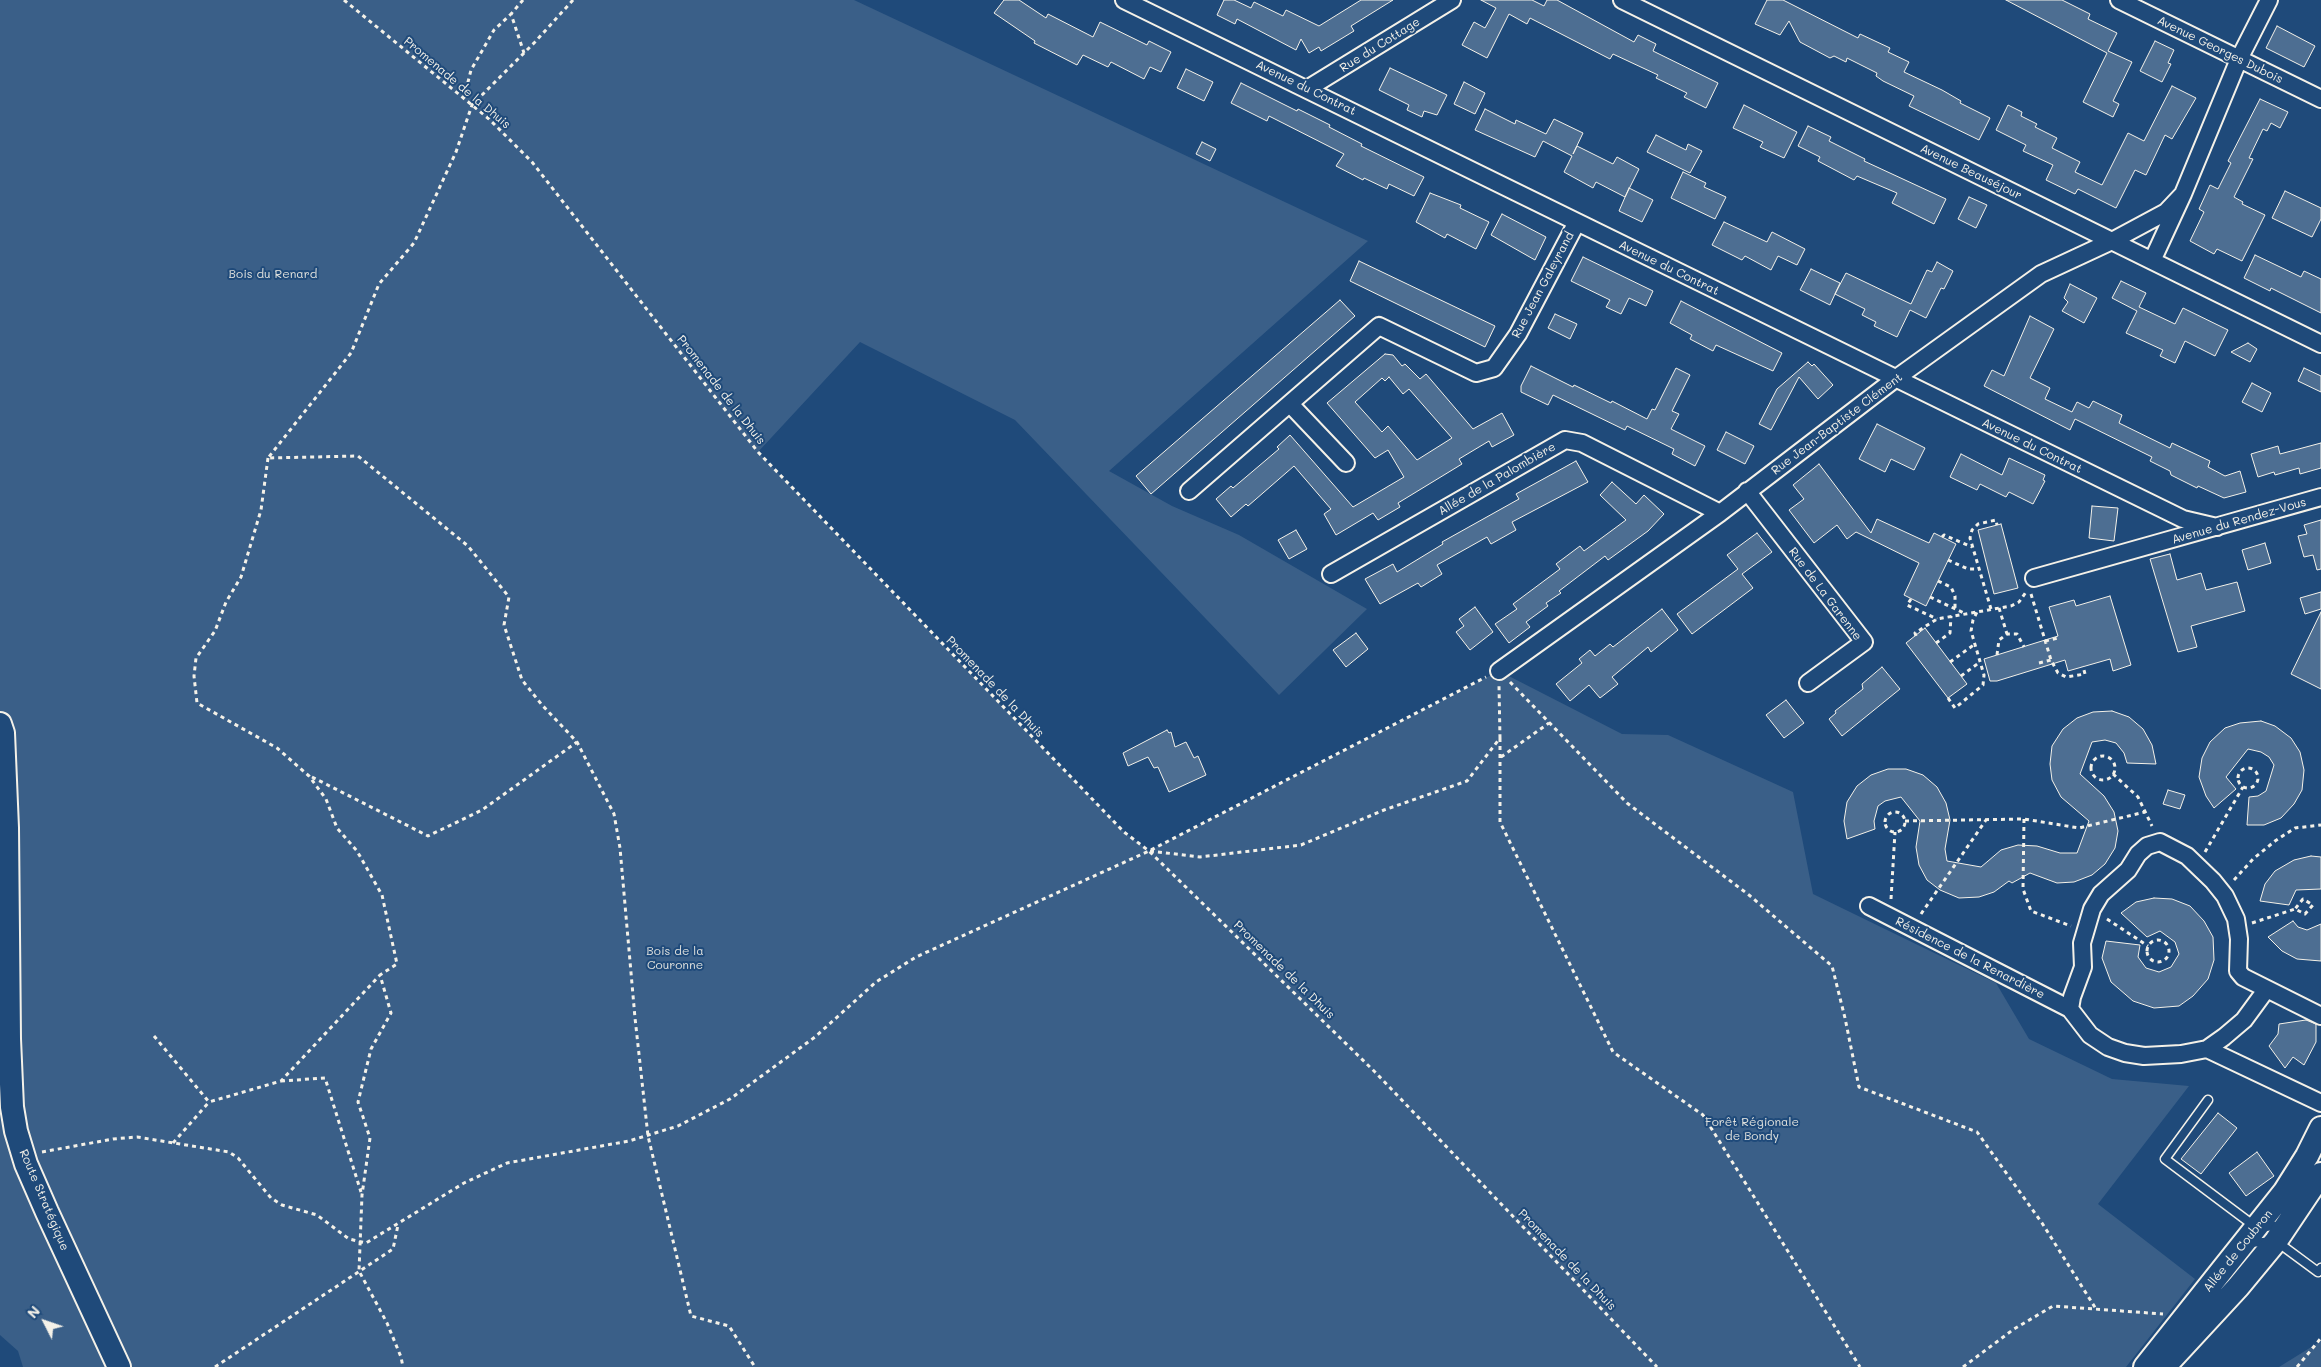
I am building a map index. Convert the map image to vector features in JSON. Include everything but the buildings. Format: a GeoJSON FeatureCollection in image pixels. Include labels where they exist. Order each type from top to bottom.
{"type":"FeatureCollection","features":[{"type":"Feature","properties":{"kind":"street","name":"Avenue du Contrat"},"geometry":{"type":"LineString","coordinates":[[1124,0],[2183,519],[2217,527]]}},
{"type":"Feature","properties":{"kind":"street","name":"Rue du Cottage"},"geometry":{"type":"LineString","coordinates":[[1307,89],[1452,0]]}},
{"type":"Feature","properties":{"kind":"street","name":"Avenue Beauséjour"},"geometry":{"type":"LineString","coordinates":[[1622,0],[2321,344]]}},
{"type":"Feature","properties":{"kind":"street","name":"Avenue Georges Dubois"},"geometry":{"type":"LineString","coordinates":[[2119,0],[2321,99]]}},
{"type":"Feature","properties":{"kind":"street","name":"Rue Jean-Baptiste Clément"},"geometry":{"type":"LineString","coordinates":[[2152,261],[2183,194],[2239,59],[2269,0]]}},
{"type":"Feature","properties":{"kind":"street","name":"Rue Jean-Baptiste Clément"},"geometry":{"type":"LineString","coordinates":[[1499,671],[1720,513],[1896,379],[2041,274],[2112,241],[2166,212],[2183,194]]}},
{"type":"Feature","properties":{"kind":"street","name":"Rue Jean Galeyrand"},"geometry":{"type":"LineString","coordinates":[[1189,491],[1380,326],[1476,373],[1494,368],[1518,334],[1577,222]]}},
{"type":"Feature","properties":{"kind":"street"},"geometry":{"type":"LineString","coordinates":[[1290,404],[1346,463]]}},
{"type":"Feature","properties":{"kind":"street","name":"Allée de la Palombière"},"geometry":{"type":"LineString","coordinates":[[1331,574],[1565,440],[1582,443],[1720,513]]}},
{"type":"Feature","properties":{"kind":"street","name":"Rue de La Garenne"},"geometry":{"type":"LineString","coordinates":[[1747,491],[1864,642],[1808,683]]}},
{"type":"Feature","properties":{"kind":"street","name":"Avenue du Rendez-Vous"},"geometry":{"type":"LineString","coordinates":[[2034,578],[2321,497]]}},
{"type":"Feature","properties":{"kind":"street","name":"Route Stratégique"},"geometry":{"type":"LineString","coordinates":[[0,724],[3,733],[7,828],[12,1106],[23,1155],[47,1212],[119,1367]]}},
{"type":"Feature","properties":{"kind":"street"},"geometry":{"type":"LineString","coordinates":[[2070,1009],[2072,997],[2083,966],[2082,943],[2092,909],[2101,894],[2128,870],[2138,854],[2147,846],[2160,842],[2187,856],[2222,892],[2236,918],[2238,928],[2238,971],[2243,977],[2321,1016]]}},
{"type":"Feature","properties":{"kind":"street","name":"Résidence de la Renardière"},"geometry":{"type":"LineString","coordinates":[[1869,906],[2070,1009],[2090,1036],[2108,1047],[2125,1053],[2162,1056],[2207,1049],[2244,1020],[2266,990]]}},
{"type":"Feature","properties":{"kind":"street"},"geometry":{"type":"LineString","coordinates":[[2207,1049],[2321,1103]]}},
{"type":"Feature","properties":{"kind":"street","name":"Allée de Coubron"},"geometry":{"type":"LineString","coordinates":[[2164,1367],[2238,1287],[2285,1191],[2307,1156],[2321,1128]]}},
{"type":"Feature","properties":{"kind":"street","name":"Allée de Coubron"},"geometry":{"type":"LineString","coordinates":[[2144,1367],[2185,1316],[2262,1240],[2321,1174]]}},
{"type":"Feature","properties":{"kind":"lane"},"geometry":{"type":"LineString","coordinates":[[2208,1100],[2165,1159],[2262,1240],[2318,1272],[2321,1268]]}},
{"type":"Feature","properties":{"kind":"lane"},"geometry":{"type":"LineString","coordinates":[[2238,1287],[2242,1270],[2262,1240]]}},
{"type":"Feature","properties":{"kind":"path","name":"Promenade de la Dhuis"},"geometry":{"type":"LineString","coordinates":[[344,0],[490,119],[532,162],[758,452],[1117,825],[1149,851],[1375,1072],[1657,1367]]}},
{"type":"Feature","properties":{"kind":"path"},"geometry":{"type":"LineString","coordinates":[[464,98],[471,70],[494,30],[523,0]]}},
{"type":"Feature","properties":{"kind":"path"},"geometry":{"type":"LineString","coordinates":[[573,0],[472,105],[456,152],[414,243],[379,284],[351,353],[268,458],[261,510],[241,578],[226,602],[215,631],[196,658],[194,676],[197,703],[277,748],[310,776],[428,836],[482,810],[577,742]]}},
{"type":"Feature","properties":{"kind":"path"},"geometry":{"type":"LineString","coordinates":[[510,14],[524,53]]}},
{"type":"Feature","properties":{"kind":"path"},"geometry":{"type":"LineString","coordinates":[[268,458],[358,456],[468,546],[508,597],[504,625],[522,680],[542,705],[577,742],[614,814],[619,839],[648,1136],[691,1316],[730,1326],[755,1367]]}},
{"type":"Feature","properties":{"kind":"path"},"geometry":{"type":"LineString","coordinates":[[1991,609],[1970,538],[1972,530],[1978,524],[1996,520],[1997,525]]}},
{"type":"Feature","properties":{"kind":"path"},"geometry":{"type":"LineString","coordinates":[[1942,537],[1944,535],[1973,548]]}},
{"type":"Feature","properties":{"kind":"path"},"geometry":{"type":"LineString","coordinates":[[1948,560],[1968,569],[1979,569]]}},
{"type":"Feature","properties":{"kind":"path"},"geometry":{"type":"LineString","coordinates":[[1938,581],[1951,587],[1955,596],[1955,608]]}},
{"type":"Feature","properties":{"kind":"path"},"geometry":{"type":"LineString","coordinates":[[1916,636],[1915,633],[1937,619],[2011,606],[2019,602],[2029,588],[2051,660],[2058,673],[2066,677],[2085,674],[2083,666]]}},
{"type":"Feature","properties":{"kind":"path"},"geometry":{"type":"LineString","coordinates":[[1930,597],[1966,614]]}},
{"type":"Feature","properties":{"kind":"path"},"geometry":{"type":"LineString","coordinates":[[1911,598],[1907,605],[1937,619]]}},
{"type":"Feature","properties":{"kind":"path"},"geometry":{"type":"LineString","coordinates":[[1999,608],[2007,634]]}},
{"type":"Feature","properties":{"kind":"path"},"geometry":{"type":"LineString","coordinates":[[1948,698],[1955,708],[1983,686],[1984,675],[1971,631],[1972,620],[1977,612]]}},
{"type":"Feature","properties":{"kind":"path"},"geometry":{"type":"LineString","coordinates":[[1936,643],[1950,632],[1951,616]]}},
{"type":"Feature","properties":{"kind":"path"},"geometry":{"type":"LineString","coordinates":[[1997,655],[1999,640],[2007,634],[2018,634],[2024,647]]}},
{"type":"Feature","properties":{"kind":"path"},"geometry":{"type":"LineString","coordinates":[[2045,641],[2058,638]]}},
{"type":"Feature","properties":{"kind":"path"},"geometry":{"type":"LineString","coordinates":[[1950,662],[1975,644]]}},
{"type":"Feature","properties":{"kind":"path"},"geometry":{"type":"LineString","coordinates":[[2040,663],[2051,660]]}},
{"type":"Feature","properties":{"kind":"path"},"geometry":{"type":"LineString","coordinates":[[1961,676],[1980,662]]}},
{"type":"Feature","properties":{"kind":"path"},"geometry":{"type":"LineString","coordinates":[[23,1155],[113,1139],[137,1137],[229,1152],[238,1158],[270,1198],[282,1205],[317,1215],[349,1239],[366,1243],[464,1183],[507,1164],[648,1136],[678,1126],[730,1100],[815,1037],[876,982],[916,957],[1149,851],[1499,671]]}},
{"type":"Feature","properties":{"kind":"path"},"geometry":{"type":"LineString","coordinates":[[1499,671],[1627,803],[1749,895],[1832,966],[1859,1087],[1977,1132],[2042,1223],[2096,1309]]}},
{"type":"Feature","properties":{"kind":"path"},"geometry":{"type":"LineString","coordinates":[[1499,671],[1500,822],[1613,1052],[1703,1115],[1860,1367]]}},
{"type":"Feature","properties":{"kind":"path"},"geometry":{"type":"LineString","coordinates":[[1500,758],[1549,722]]}},
{"type":"Feature","properties":{"kind":"path"},"geometry":{"type":"LineString","coordinates":[[1149,851],[1200,857],[1301,845],[1384,810],[1467,781],[1500,738]]}},
{"type":"Feature","properties":{"kind":"path"},"geometry":{"type":"LineString","coordinates":[[2098,757],[2109,758],[2114,763],[2113,774],[2103,779],[2096,777],[2092,770],[2093,762],[2098,757]]}},
{"type":"Feature","properties":{"kind":"path"},"geometry":{"type":"LineString","coordinates":[[2244,768],[2251,768],[2256,772],[2258,782],[2250,788],[2243,787],[2239,782],[2239,772],[2244,768]]}},
{"type":"Feature","properties":{"kind":"path"},"geometry":{"type":"LineString","coordinates":[[2113,774],[2138,798],[2160,842]]}},
{"type":"Feature","properties":{"kind":"path"},"geometry":{"type":"LineString","coordinates":[[281,1081],[380,975],[397,964],[382,895],[358,851],[337,828],[326,799],[310,776]]}},
{"type":"Feature","properties":{"kind":"path"},"geometry":{"type":"LineString","coordinates":[[2197,865],[2243,787]]}},
{"type":"Feature","properties":{"kind":"path"},"geometry":{"type":"LineString","coordinates":[[1896,812],[1902,815],[1905,821],[1904,827],[1895,832],[1887,827],[1886,821],[1888,815],[1896,812]]}},
{"type":"Feature","properties":{"kind":"path"},"geometry":{"type":"LineString","coordinates":[[1905,821],[2024,819],[2079,828],[2146,812]]}},
{"type":"Feature","properties":{"kind":"path"},"geometry":{"type":"LineString","coordinates":[[2024,819],[2023,890],[2030,911],[2085,931]]}},
{"type":"Feature","properties":{"kind":"path"},"geometry":{"type":"LineString","coordinates":[[1911,928],[1986,820]]}},
{"type":"Feature","properties":{"kind":"path"},"geometry":{"type":"LineString","coordinates":[[2222,892],[2254,859],[2275,841],[2295,828],[2321,825]]}},
{"type":"Feature","properties":{"kind":"path"},"geometry":{"type":"LineString","coordinates":[[1890,917],[1895,832]]}},
{"type":"Feature","properties":{"kind":"path"},"geometry":{"type":"LineString","coordinates":[[2238,928],[2296,909],[2303,899],[2314,904],[2305,914],[2296,909]]}},
{"type":"Feature","properties":{"kind":"path"},"geometry":{"type":"LineString","coordinates":[[2092,909],[2148,946]]}},
{"type":"Feature","properties":{"kind":"path"},"geometry":{"type":"LineString","coordinates":[[2157,940],[2164,942],[2169,948],[2168,956],[2159,962],[2153,961],[2147,953],[2148,946],[2157,940]]}},
{"type":"Feature","properties":{"kind":"path"},"geometry":{"type":"LineString","coordinates":[[380,975],[390,1012],[372,1049],[358,1102],[370,1138],[362,1195],[359,1271],[387,1323],[401,1357],[403,1367]]}},
{"type":"Feature","properties":{"kind":"path"},"geometry":{"type":"LineString","coordinates":[[154,1036],[209,1102]]}},
{"type":"Feature","properties":{"kind":"path"},"geometry":{"type":"LineString","coordinates":[[173,1143],[209,1102],[281,1081],[325,1078],[362,1195]]}},
{"type":"Feature","properties":{"kind":"path"},"geometry":{"type":"LineString","coordinates":[[215,1367],[393,1249],[398,1225]]}},
{"type":"Feature","properties":{"kind":"path"},"geometry":{"type":"LineString","coordinates":[[1962,1367],[2014,1329],[2053,1306],[2185,1316]]}},
{"type":"Feature","properties":{"kind":"path"},"geometry":{"type":"LineString","coordinates":[[2297,1367],[2321,1338]]}},
{"type":"Feature","properties":{"kind":"green space"},"geometry":{"type":"Polygon","coordinates":[[[0,0],[854,0],[1368,241],[1109,471],[1172,506],[1239,535],[1367,609],[1279,695],[1015,420],[860,342],[758,452],[1124,832],[1149,851],[1499,671],[1622,734],[1668,735],[1793,792],[1813,894],[1996,983],[2029,1039],[2112,1079],[2189,1086],[2098,1204],[2195,1279],[2126,1367],[23,1367],[18,1351],[0,1335],[0,0]]]}},
{"type":"Feature","properties":{"kind":"green space"},"geometry":{"type":"Polygon","coordinates":[[[2321,1341],[2321,1367],[2279,1367],[2321,1341]]]}},
{"type":"Feature","properties":{"kind":"park label","name":"Bois du Renard"},"geometry":{"type":"Point","coordinates":[273,274]}},
{"type":"Feature","properties":{"kind":"park label","name":"Bois de la Couronne"},"geometry":{"type":"Point","coordinates":[675,958]}},
{"type":"Feature","properties":{"kind":"park label","name":"Forêt Régionale de Bondy"},"geometry":{"type":"Point","coordinates":[1752,1129]}}]}
